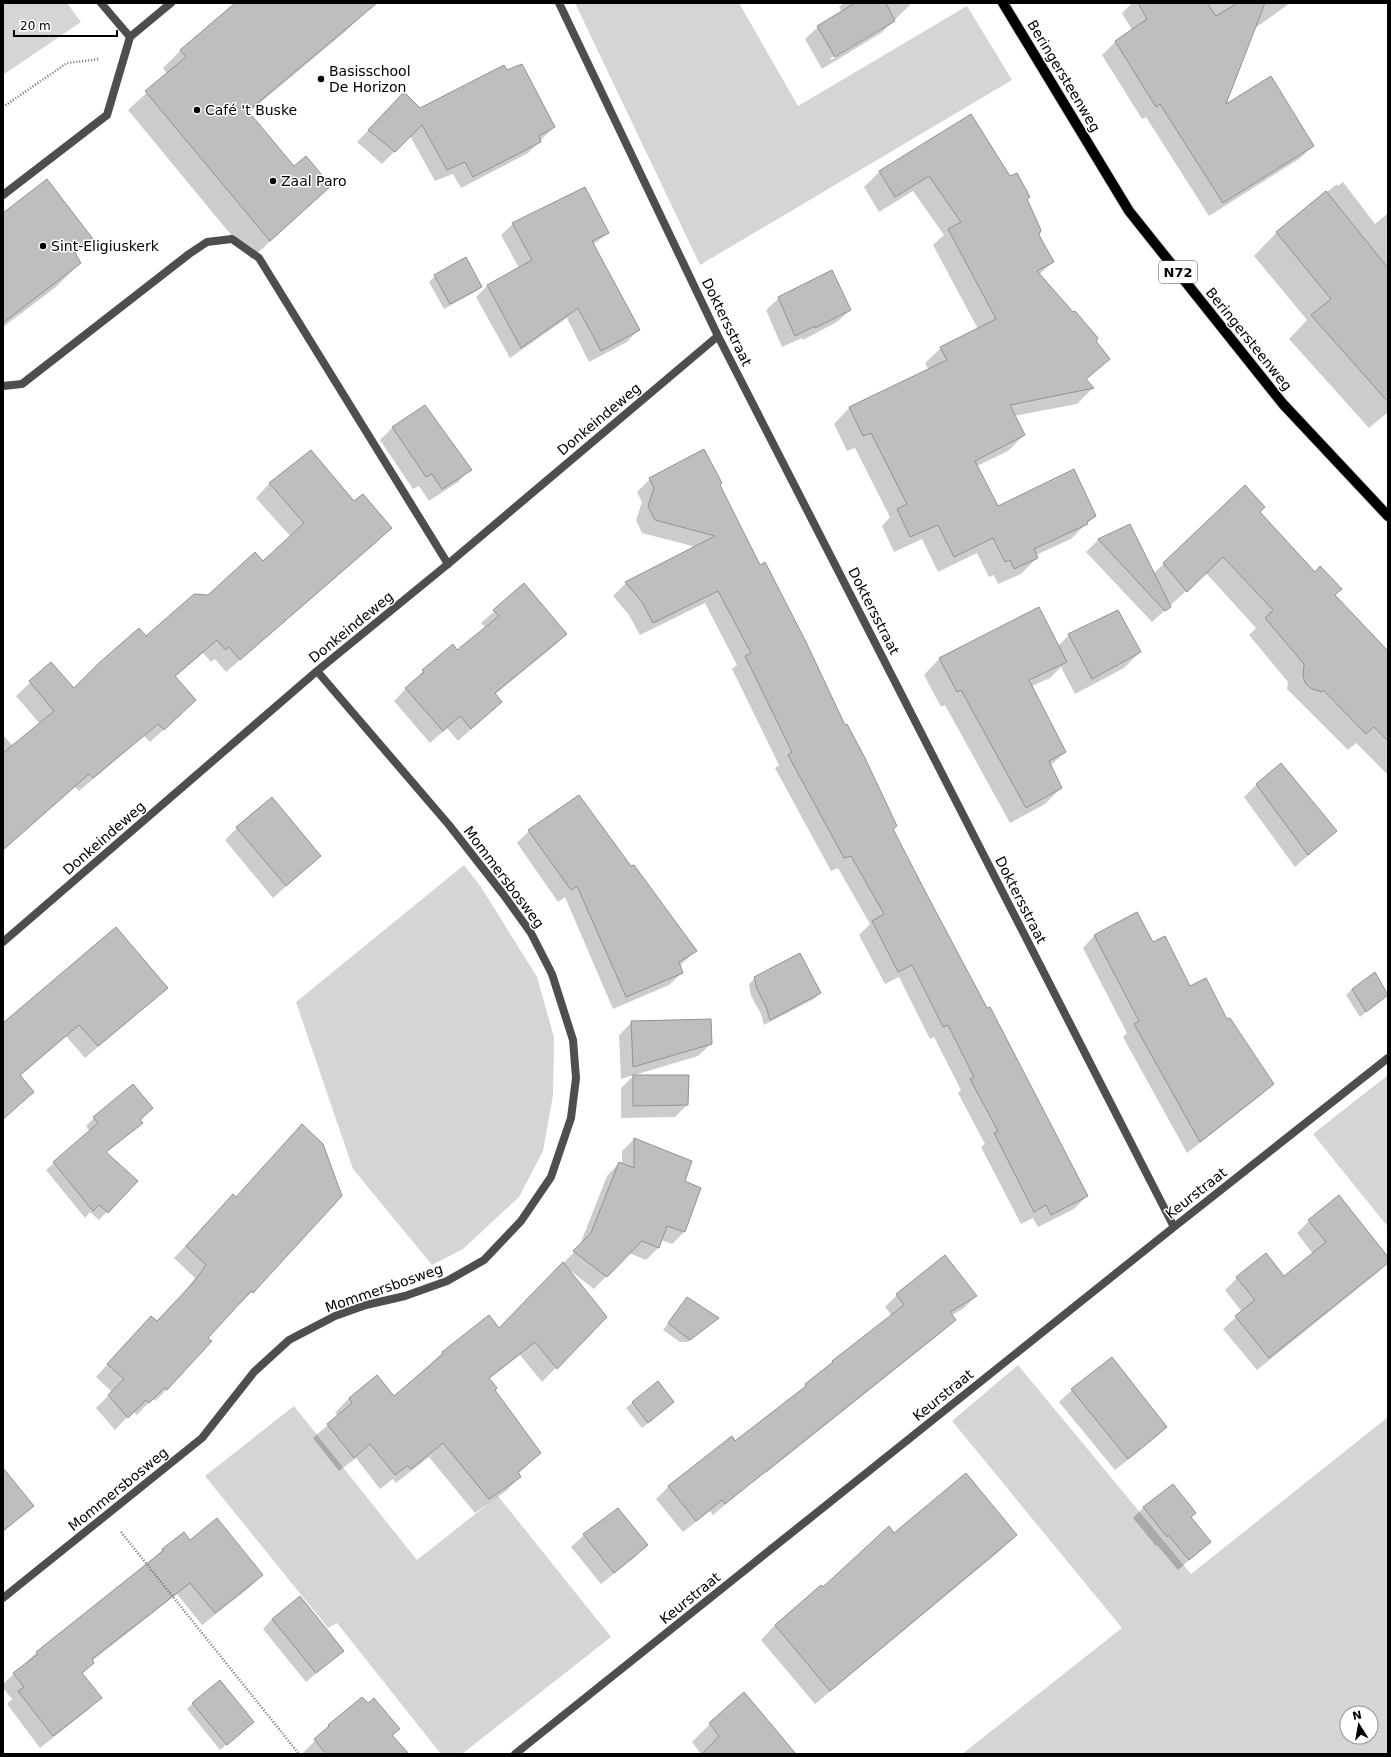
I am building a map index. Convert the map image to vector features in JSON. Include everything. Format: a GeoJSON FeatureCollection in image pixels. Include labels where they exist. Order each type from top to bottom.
{"type":"FeatureCollection","features":[{"type":"Feature","properties":{"kind":"main road","name":"Beringersteenweg"},"geometry":{"type":"LineString","coordinates":[[1003,3],[1129,211],[1283,404],[1388,516]]}},
{"type":"Feature","properties":{"kind":"street"},"geometry":{"type":"LineString","coordinates":[[101,3],[130,37]]}},
{"type":"Feature","properties":{"kind":"street"},"geometry":{"type":"LineString","coordinates":[[3,195],[107,115],[130,37],[171,3]]}},
{"type":"Feature","properties":{"kind":"street","name":"Doktersstraat"},"geometry":{"type":"LineString","coordinates":[[559,3],[718,336],[1174,1227]]}},
{"type":"Feature","properties":{"kind":"street"},"geometry":{"type":"LineString","coordinates":[[3,386],[22,384],[189,254],[207,242],[232,239],[259,258],[448,564]]}},
{"type":"Feature","properties":{"kind":"street","name":"Donkeindeweg"},"geometry":{"type":"LineString","coordinates":[[3,942],[317,671],[448,564],[718,336]]}},
{"type":"Feature","properties":{"kind":"street","name":"Mommersbosweg"},"geometry":{"type":"LineString","coordinates":[[3,1598],[202,1438],[254,1372],[289,1340],[335,1316],[366,1305],[405,1296],[447,1281],[484,1260],[521,1221],[551,1177],[571,1118],[576,1078],[573,1040],[552,974],[530,933],[503,894],[449,825],[317,671]]}},
{"type":"Feature","properties":{"kind":"street","name":"Keurstraat"},"geometry":{"type":"LineString","coordinates":[[516,1754],[1174,1227],[1388,1058]]}},
{"type":"Feature","properties":{"kind":"path"},"geometry":{"type":"LineString","coordinates":[[3,107],[67,63],[124,55]]}},
{"type":"Feature","properties":{"kind":"path"},"geometry":{"type":"LineString","coordinates":[[107,1514],[299,1754]]}},
{"type":"Feature","properties":{"kind":"shaded area"},"geometry":{"type":"Polygon","coordinates":[[[3,3],[67,3],[81,22],[3,75],[3,3]]]}},
{"type":"Feature","properties":{"kind":"shaded area"},"geometry":{"type":"Polygon","coordinates":[[[575,3],[739,3],[798,106],[967,6],[1012,80],[700,265],[575,3]]]}},
{"type":"Feature","properties":{"kind":"shaded area"},"geometry":{"type":"Polygon","coordinates":[[[464,865],[481,887],[537,977],[554,1037],[553,1095],[543,1151],[519,1197],[463,1249],[432,1265],[353,1169],[296,1002],[464,865]]]}},
{"type":"Feature","properties":{"kind":"shaded area"},"geometry":{"type":"Polygon","coordinates":[[[1388,1075],[1388,1227],[1313,1134],[1388,1075]]]}},
{"type":"Feature","properties":{"kind":"shaded area"},"geometry":{"type":"Polygon","coordinates":[[[1018,1365],[1191,1574],[1388,1417],[1388,1754],[962,1754],[1122,1628],[952,1421],[1018,1365]]]}},
{"type":"Feature","properties":{"kind":"shaded area"},"geometry":{"type":"Polygon","coordinates":[[[294,1406],[417,1560],[498,1496],[611,1637],[462,1754],[441,1754],[337,1623],[328,1628],[205,1476],[294,1406]]]}},
{"type":"Feature","properties":{"kind":"building"},"geometry":{"type":"Polygon","coordinates":[[[235,3],[377,3],[248,111],[294,166],[306,156],[331,186],[270,241],[145,91],[186,57],[180,50],[235,3]]]}},
{"type":"Feature","properties":{"kind":"building"},"geometry":{"type":"Polygon","coordinates":[[[855,3],[886,3],[895,21],[835,57],[817,26],[855,3]]]}},
{"type":"Feature","properties":{"kind":"building"},"geometry":{"type":"Polygon","coordinates":[[[1138,3],[1207,3],[1216,16],[1238,3],[1265,3],[1226,104],[1271,76],[1314,146],[1223,203],[1160,104],[1156,107],[1115,41],[1147,19],[1138,3]]]}},
{"type":"Feature","properties":{"kind":"building"},"geometry":{"type":"Polygon","coordinates":[[[522,64],[555,127],[539,136],[541,142],[473,177],[465,162],[447,170],[422,125],[395,152],[368,130],[404,92],[420,108],[504,65],[507,70],[522,64]]]}},
{"type":"Feature","properties":{"kind":"building"},"geometry":{"type":"Polygon","coordinates":[[[971,114],[1010,176],[1017,173],[1030,197],[1027,199],[1041,230],[1039,235],[1054,262],[1037,271],[1098,338],[1096,341],[1110,359],[1086,379],[1094,388],[1010,405],[1025,435],[975,461],[998,506],[1074,469],[1096,516],[1087,522],[1088,524],[1034,549],[1038,558],[1014,569],[1010,560],[1005,562],[993,538],[954,557],[938,525],[910,537],[897,509],[907,504],[871,433],[863,436],[849,407],[947,360],[940,347],[996,319],[948,229],[961,222],[929,176],[895,197],[879,171],[971,114]]]}},
{"type":"Feature","properties":{"kind":"building","name":"Sint-Eligiuskerk"},"geometry":{"type":"Polygon","coordinates":[[[47,179],[93,239],[75,253],[81,263],[3,323],[3,213],[47,179]]]}},
{"type":"Feature","properties":{"kind":"building"},"geometry":{"type":"Polygon","coordinates":[[[585,187],[609,233],[592,241],[640,330],[601,351],[578,308],[521,348],[487,285],[532,260],[512,223],[585,187]]]}},
{"type":"Feature","properties":{"kind":"building"},"geometry":{"type":"Polygon","coordinates":[[[1326,191],[1388,268],[1388,402],[1311,315],[1331,299],[1276,232],[1326,191]]]}},
{"type":"Feature","properties":{"kind":"building"},"geometry":{"type":"Polygon","coordinates":[[[466,257],[482,287],[450,304],[434,275],[466,257]]]}},
{"type":"Feature","properties":{"kind":"building"},"geometry":{"type":"Polygon","coordinates":[[[832,270],[851,310],[795,336],[778,297],[832,270]]]}},
{"type":"Feature","properties":{"kind":"building"},"geometry":{"type":"Polygon","coordinates":[[[425,405],[472,470],[442,489],[432,474],[426,477],[392,427],[425,405]]]}},
{"type":"Feature","properties":{"kind":"building"},"geometry":{"type":"Polygon","coordinates":[[[704,449],[722,483],[720,485],[760,565],[765,562],[806,642],[845,725],[847,724],[865,758],[897,826],[893,829],[987,1008],[990,1007],[1088,1196],[1051,1215],[1046,1205],[1034,1212],[994,1133],[998,1131],[970,1079],[974,1077],[948,1025],[943,1027],[912,965],[898,972],[872,921],[884,914],[851,856],[844,858],[788,755],[792,752],[745,656],[751,653],[718,591],[653,623],[642,602],[625,582],[715,536],[655,520],[648,506],[654,488],[649,478],[704,449]]]}},
{"type":"Feature","properties":{"kind":"building"},"geometry":{"type":"Polygon","coordinates":[[[311,450],[354,501],[363,494],[392,528],[240,660],[229,647],[225,650],[217,640],[175,676],[196,700],[164,730],[158,724],[93,778],[89,774],[3,850],[3,753],[54,711],[29,681],[51,662],[74,688],[99,663],[139,628],[146,636],[194,594],[208,595],[255,552],[263,561],[304,523],[269,483],[311,450]]]}},
{"type":"Feature","properties":{"kind":"building"},"geometry":{"type":"Polygon","coordinates":[[[1245,485],[1265,507],[1260,512],[1315,572],[1320,566],[1342,589],[1335,595],[1388,651],[1388,741],[1374,727],[1366,734],[1323,690],[1322,692],[1312,689],[1306,684],[1303,677],[1304,664],[1265,618],[1273,610],[1223,557],[1187,592],[1163,563],[1245,485]]]}},
{"type":"Feature","properties":{"kind":"building"},"geometry":{"type":"Polygon","coordinates":[[[1130,524],[1171,607],[1165,611],[1098,539],[1130,524]]]}},
{"type":"Feature","properties":{"kind":"building"},"geometry":{"type":"Polygon","coordinates":[[[524,583],[567,634],[495,693],[502,702],[471,729],[460,716],[443,731],[405,688],[424,672],[422,670],[453,644],[457,650],[499,616],[493,610],[524,583]]]}},
{"type":"Feature","properties":{"kind":"building"},"geometry":{"type":"Polygon","coordinates":[[[1039,607],[1067,662],[1029,680],[1066,752],[1049,761],[1062,788],[1026,808],[961,690],[957,692],[939,658],[1039,607]]]}},
{"type":"Feature","properties":{"kind":"building"},"geometry":{"type":"Polygon","coordinates":[[[1118,610],[1141,652],[1092,679],[1068,634],[1118,610]]]}},
{"type":"Feature","properties":{"kind":"building"},"geometry":{"type":"Polygon","coordinates":[[[1281,763],[1337,831],[1308,855],[1256,784],[1281,763]]]}},
{"type":"Feature","properties":{"kind":"building"},"geometry":{"type":"Polygon","coordinates":[[[579,795],[631,866],[634,865],[697,951],[679,962],[683,973],[626,997],[577,886],[571,890],[528,830],[579,795]]]}},
{"type":"Feature","properties":{"kind":"building"},"geometry":{"type":"Polygon","coordinates":[[[272,797],[321,856],[286,886],[236,827],[272,797]]]}},
{"type":"Feature","properties":{"kind":"building"},"geometry":{"type":"Polygon","coordinates":[[[1137,912],[1153,942],[1165,936],[1190,986],[1206,978],[1227,1019],[1230,1018],[1274,1084],[1200,1142],[1134,1024],[1139,1021],[1094,935],[1137,912]]]}},
{"type":"Feature","properties":{"kind":"building"},"geometry":{"type":"Polygon","coordinates":[[[116,927],[168,988],[98,1046],[79,1025],[20,1075],[34,1092],[3,1119],[3,1023],[116,927]]]}},
{"type":"Feature","properties":{"kind":"building"},"geometry":{"type":"Polygon","coordinates":[[[800,953],[821,993],[770,1020],[766,1007],[757,989],[754,977],[800,953]]]}},
{"type":"Feature","properties":{"kind":"building"},"geometry":{"type":"Polygon","coordinates":[[[1375,972],[1388,995],[1366,1012],[1352,989],[1375,972]]]}},
{"type":"Feature","properties":{"kind":"building"},"geometry":{"type":"Polygon","coordinates":[[[711,1019],[712,1044],[633,1067],[631,1021],[711,1019]]]}},
{"type":"Feature","properties":{"kind":"building"},"geometry":{"type":"Polygon","coordinates":[[[633,1075],[689,1075],[688,1105],[633,1106],[633,1075]]]}},
{"type":"Feature","properties":{"kind":"building"},"geometry":{"type":"Polygon","coordinates":[[[133,1084],[153,1108],[140,1120],[143,1123],[106,1152],[138,1181],[108,1213],[99,1205],[93,1211],[53,1162],[98,1123],[93,1117],[133,1084]]]}},
{"type":"Feature","properties":{"kind":"building"},"geometry":{"type":"Polygon","coordinates":[[[302,1124],[323,1144],[342,1196],[253,1293],[251,1291],[208,1338],[212,1341],[167,1390],[165,1387],[149,1403],[146,1400],[128,1418],[108,1395],[124,1379],[107,1364],[151,1316],[157,1321],[193,1283],[206,1265],[186,1246],[233,1194],[236,1197],[302,1124]]]}},
{"type":"Feature","properties":{"kind":"building"},"geometry":{"type":"Polygon","coordinates":[[[634,1138],[692,1161],[685,1181],[701,1188],[685,1232],[667,1226],[659,1248],[642,1241],[607,1277],[573,1251],[591,1233],[619,1162],[634,1168],[634,1138]]]}},
{"type":"Feature","properties":{"kind":"building"},"geometry":{"type":"Polygon","coordinates":[[[1339,1195],[1388,1257],[1388,1263],[1269,1358],[1235,1316],[1255,1300],[1236,1277],[1266,1253],[1284,1276],[1326,1242],[1308,1220],[1339,1195]]]}},
{"type":"Feature","properties":{"kind":"building"},"geometry":{"type":"Polygon","coordinates":[[[945,1255],[977,1296],[950,1312],[956,1320],[725,1504],[722,1500],[696,1521],[668,1486],[732,1436],[735,1441],[806,1386],[805,1384],[833,1362],[832,1361],[904,1305],[896,1294],[945,1255]]]}},
{"type":"Feature","properties":{"kind":"building"},"geometry":{"type":"Polygon","coordinates":[[[563,1262],[607,1317],[557,1369],[535,1342],[489,1378],[497,1388],[495,1390],[541,1453],[518,1472],[521,1477],[489,1499],[443,1443],[411,1469],[407,1466],[395,1475],[370,1444],[354,1458],[327,1424],[352,1403],[349,1398],[377,1375],[394,1396],[443,1354],[442,1352],[489,1315],[499,1328],[563,1262]]]}},
{"type":"Feature","properties":{"kind":"building"},"geometry":{"type":"Polygon","coordinates":[[[687,1297],[719,1318],[690,1340],[668,1323],[687,1297]]]}},
{"type":"Feature","properties":{"kind":"building"},"geometry":{"type":"Polygon","coordinates":[[[1112,1357],[1167,1427],[1128,1459],[1071,1389],[1112,1357]]]}},
{"type":"Feature","properties":{"kind":"building"},"geometry":{"type":"Polygon","coordinates":[[[658,1381],[674,1402],[648,1423],[632,1402],[658,1381]]]}},
{"type":"Feature","properties":{"kind":"building"},"geometry":{"type":"Polygon","coordinates":[[[3,1468],[34,1506],[3,1531],[3,1468]]]}},
{"type":"Feature","properties":{"kind":"building"},"geometry":{"type":"Polygon","coordinates":[[[966,1473],[1017,1535],[830,1691],[775,1625],[821,1585],[823,1587],[889,1526],[894,1533],[966,1473]]]}},
{"type":"Feature","properties":{"kind":"building"},"geometry":{"type":"Polygon","coordinates":[[[1173,1484],[1196,1513],[1191,1517],[1211,1542],[1189,1560],[1168,1535],[1167,1537],[1143,1507],[1173,1484]]]}},
{"type":"Feature","properties":{"kind":"building"},"geometry":{"type":"Polygon","coordinates":[[[618,1508],[648,1545],[614,1573],[583,1534],[618,1508]]]}},
{"type":"Feature","properties":{"kind":"building"},"geometry":{"type":"Polygon","coordinates":[[[217,1518],[263,1575],[215,1613],[190,1583],[92,1659],[94,1663],[82,1673],[102,1698],[53,1736],[18,1691],[24,1687],[13,1673],[38,1654],[36,1652],[164,1550],[162,1549],[184,1532],[190,1540],[217,1518]]]}},
{"type":"Feature","properties":{"kind":"building"},"geometry":{"type":"Polygon","coordinates":[[[300,1596],[344,1651],[316,1673],[272,1619],[300,1596]]]}},
{"type":"Feature","properties":{"kind":"building"},"geometry":{"type":"Polygon","coordinates":[[[220,1680],[254,1722],[227,1745],[192,1703],[220,1680]]]}},
{"type":"Feature","properties":{"kind":"building"},"geometry":{"type":"Polygon","coordinates":[[[744,1692],[796,1754],[702,1754],[719,1736],[709,1723],[744,1692]]]}},
{"type":"Feature","properties":{"kind":"building"},"geometry":{"type":"Polygon","coordinates":[[[362,1697],[368,1703],[374,1698],[400,1729],[392,1735],[409,1754],[326,1754],[314,1739],[329,1726],[328,1725],[362,1697]]]}},
{"type":"Feature","properties":{"kind":"place","name":"Basisschool De Horizon"},"geometry":{"type":"Point","coordinates":[321,79]}},
{"type":"Feature","properties":{"kind":"place","name":"Café 't Buske"},"geometry":{"type":"Point","coordinates":[197,110]}},
{"type":"Feature","properties":{"kind":"place","name":"Zaal Paro"},"geometry":{"type":"Point","coordinates":[273,181]}},
{"type":"Feature","properties":{"kind":"place","name":"Sint-Eligiuskerk"},"geometry":{"type":"Point","coordinates":[43,246]}}]}
